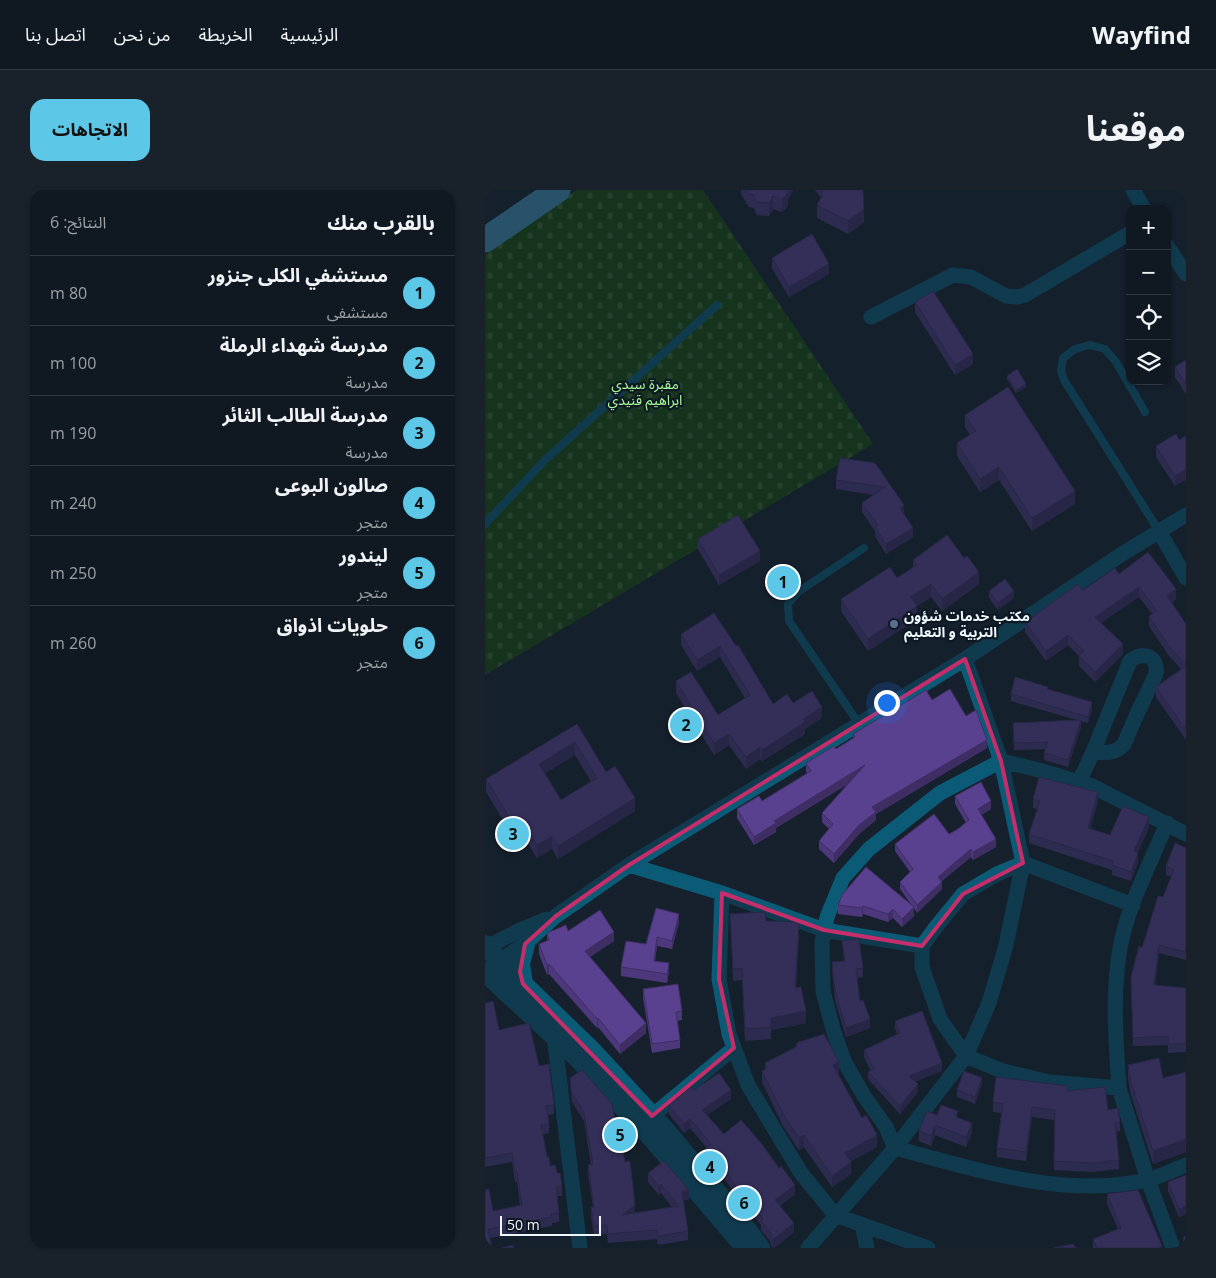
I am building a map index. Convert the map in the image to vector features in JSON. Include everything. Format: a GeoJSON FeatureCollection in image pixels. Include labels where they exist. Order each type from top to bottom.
{"type":"FeatureCollection","features":[{"type":"Feature","properties":{"kind":"main road"},"geometry":{"type":"LineString","coordinates":[[485,221],[527,190]]}},
{"type":"Feature","properties":{"kind":"main road"},"geometry":{"type":"LineString","coordinates":[[485,240],[558,190]]}},
{"type":"Feature","properties":{"kind":"street"},"geometry":{"type":"LineString","coordinates":[[1133,190],[1142,205]]}},
{"type":"Feature","properties":{"kind":"street"},"geometry":{"type":"LineString","coordinates":[[871,317],[953,274],[971,277],[1006,296],[1017,297],[1025,295],[1126,235]]}},
{"type":"Feature","properties":{"kind":"street"},"geometry":{"type":"LineString","coordinates":[[1170,250],[1184,268]]}},
{"type":"Feature","properties":{"kind":"street"},"geometry":{"type":"LineString","coordinates":[[488,957],[525,944],[555,916],[629,865],[965,659],[1122,554],[1186,515]]}},
{"type":"Feature","properties":{"kind":"street"},"geometry":{"type":"LineString","coordinates":[[1159,531],[1186,578]]}},
{"type":"Feature","properties":{"kind":"street"},"geometry":{"type":"LineString","coordinates":[[1079,782],[1129,661],[1143,655],[1149,657],[1157,668],[1156,674],[1124,744],[1121,748],[1111,752],[1093,752]]}},
{"type":"Feature","properties":{"kind":"street"},"geometry":{"type":"LineString","coordinates":[[807,1248],[895,1148],[966,1056],[989,1003],[1006,945],[1023,863],[1001,762],[965,659]]}},
{"type":"Feature","properties":{"kind":"street"},"geometry":{"type":"LineString","coordinates":[[895,1148],[886,1126],[864,1096],[845,1061],[833,1029],[823,991],[822,942],[827,917],[843,878],[869,849],[940,793],[1001,762],[1039,770],[1092,786],[1186,834]]}},
{"type":"Feature","properties":{"kind":"street"},"geometry":{"type":"LineString","coordinates":[[1167,823],[1133,905],[1120,948],[1116,990],[1119,1088],[1148,1180],[1173,1248]]}},
{"type":"Feature","properties":{"kind":"street"},"geometry":{"type":"LineString","coordinates":[[1119,1088],[1049,1082],[1000,1070],[966,1056],[940,1019],[922,967],[922,946],[963,894],[997,874],[1023,863],[1133,905]]}},
{"type":"Feature","properties":{"kind":"street"},"geometry":{"type":"LineString","coordinates":[[629,865],[722,893],[824,930],[922,946]]}},
{"type":"Feature","properties":{"kind":"street"},"geometry":{"type":"LineString","coordinates":[[722,893],[719,979],[729,1034],[748,1085],[801,1173],[835,1215],[928,1248]]}},
{"type":"Feature","properties":{"kind":"street"},"geometry":{"type":"LineString","coordinates":[[488,957],[520,930],[555,916]]}},
{"type":"Feature","properties":{"kind":"street"},"geometry":{"type":"LineString","coordinates":[[523,984],[520,964],[525,944]]}},
{"type":"Feature","properties":{"kind":"street"},"geometry":{"type":"LineString","coordinates":[[488,957],[523,984],[592,1051],[652,1116],[738,1218],[747,1247]]}},
{"type":"Feature","properties":{"kind":"street"},"geometry":{"type":"LineString","coordinates":[[488,957],[554,1035],[653,1139],[747,1247]]}},
{"type":"Feature","properties":{"kind":"street"},"geometry":{"type":"LineString","coordinates":[[554,1035],[580,1248]]}},
{"type":"Feature","properties":{"kind":"street"},"geometry":{"type":"LineString","coordinates":[[652,1116],[734,1048]]}},
{"type":"Feature","properties":{"kind":"street"},"geometry":{"type":"LineString","coordinates":[[895,1148],[1003,1177],[1081,1187],[1148,1180],[1186,1165]]}},
{"type":"Feature","properties":{"kind":"street"},"geometry":{"type":"LineString","coordinates":[[862,1225],[867,1248]]}},
{"type":"Feature","properties":{"kind":"lane"},"geometry":{"type":"LineString","coordinates":[[485,524],[545,460],[717,305]]}},
{"type":"Feature","properties":{"kind":"lane"},"geometry":{"type":"LineString","coordinates":[[1145,412],[1116,362],[1105,349],[1091,345],[1075,349],[1063,358],[1061,371],[1064,380],[1159,531]]}},
{"type":"Feature","properties":{"kind":"lane"},"geometry":{"type":"LineString","coordinates":[[859,724],[789,621],[788,604],[798,592],[864,548]]}},
{"type":"Feature","properties":{"kind":"highlighted area"},"geometry":{"type":"Polygon","coordinates":[[[965,659],[1001,761],[1023,863],[963,894],[922,946],[824,930],[722,893],[719,979],[734,1048],[652,1116],[523,984],[520,972],[525,944],[556,916],[629,865],[965,659]]]}},
{"type":"Feature","properties":{"kind":"green space","name":"مقبرة سيدي ابراهيم قنيدي"},"geometry":{"type":"Polygon","coordinates":[[[577,190],[703,190],[873,444],[485,675],[485,255],[577,190]]]}},
{"type":"Feature","properties":{"kind":"building"},"geometry":{"type":"Polygon","coordinates":[[[747,190],[788,190],[788,193],[782,199],[773,196],[769,203],[757,202],[754,195],[749,194],[747,190]]]}},
{"type":"Feature","properties":{"kind":"building"},"geometry":{"type":"Polygon","coordinates":[[[822,190],[863,190],[864,209],[848,221],[817,205],[822,196],[822,190]]]}},
{"type":"Feature","properties":{"kind":"building"},"geometry":{"type":"Polygon","coordinates":[[[812,234],[829,264],[789,287],[772,258],[812,234]]]}},
{"type":"Feature","properties":{"kind":"building"},"geometry":{"type":"Polygon","coordinates":[[[933,291],[973,354],[955,365],[915,302],[933,291]]]}},
{"type":"Feature","properties":{"kind":"building"},"geometry":{"type":"Polygon","coordinates":[[[1186,360],[1186,384],[1175,367],[1186,360]]]}},
{"type":"Feature","properties":{"kind":"building"},"geometry":{"type":"Polygon","coordinates":[[[1017,369],[1026,384],[1016,390],[1007,376],[1017,369]]]}},
{"type":"Feature","properties":{"kind":"building"},"geometry":{"type":"Polygon","coordinates":[[[1008,387],[1075,491],[1032,518],[999,467],[980,479],[957,443],[976,431],[965,415],[1008,387]]]}},
{"type":"Feature","properties":{"kind":"building"},"geometry":{"type":"Polygon","coordinates":[[[1176,434],[1179,440],[1186,436],[1186,470],[1175,476],[1156,446],[1176,434]]]}},
{"type":"Feature","properties":{"kind":"building"},"geometry":{"type":"Polygon","coordinates":[[[840,458],[875,463],[904,505],[900,508],[913,528],[886,544],[875,527],[878,525],[862,503],[885,487],[836,480],[840,458]]]}},
{"type":"Feature","properties":{"kind":"building"},"geometry":{"type":"Polygon","coordinates":[[[738,515],[760,551],[719,575],[698,539],[738,515]]]}},
{"type":"Feature","properties":{"kind":"building"},"geometry":{"type":"Polygon","coordinates":[[[947,535],[964,558],[967,556],[979,572],[942,599],[931,584],[911,597],[917,606],[868,639],[841,599],[890,567],[897,578],[917,565],[913,560],[947,535]]]}},
{"type":"Feature","properties":{"kind":"building"},"geometry":{"type":"Polygon","coordinates":[[[1148,552],[1176,589],[1167,596],[1186,624],[1186,665],[1169,646],[1149,616],[1157,611],[1139,587],[1095,617],[1123,644],[1095,672],[1079,656],[1084,651],[1068,635],[1046,651],[1025,622],[1078,584],[1083,590],[1115,568],[1119,574],[1148,552]]]}},
{"type":"Feature","properties":{"kind":"building"},"geometry":{"type":"Polygon","coordinates":[[[1005,579],[1014,591],[998,603],[989,591],[1005,579]]]}},
{"type":"Feature","properties":{"kind":"building"},"geometry":{"type":"Polygon","coordinates":[[[714,613],[736,646],[738,645],[773,704],[787,694],[793,703],[812,691],[822,707],[803,719],[805,722],[762,750],[760,747],[746,757],[729,734],[714,743],[676,681],[691,672],[718,715],[750,695],[720,646],[697,660],[681,634],[714,613]]]}},
{"type":"Feature","properties":{"kind":"building"},"geometry":{"type":"Polygon","coordinates":[[[1186,666],[1186,730],[1156,687],[1186,666]]]}},
{"type":"Feature","properties":{"kind":"building"},"geometry":{"type":"Polygon","coordinates":[[[1015,677],[1048,687],[1047,689],[1092,702],[1088,717],[1011,694],[1015,677]]]}},
{"type":"Feature","properties":{"kind":"building"},"geometry":{"type":"Polygon","coordinates":[[[950,689],[966,716],[976,710],[987,740],[872,807],[876,812],[859,825],[834,854],[819,841],[833,824],[822,813],[865,765],[774,821],[776,823],[754,837],[737,809],[759,796],[762,801],[811,771],[806,763],[834,746],[836,749],[855,737],[853,734],[926,690],[932,700],[950,689]]]}},
{"type":"Feature","properties":{"kind":"building"},"geometry":{"type":"Polygon","coordinates":[[[1081,720],[1068,760],[1044,753],[1048,742],[1014,743],[1013,723],[1081,720]]]}},
{"type":"Feature","properties":{"kind":"building"},"geometry":{"type":"Polygon","coordinates":[[[577,724],[606,772],[615,766],[635,798],[558,846],[552,836],[537,845],[519,816],[511,820],[486,779],[577,724]],[[575,742],[539,764],[561,800],[597,778],[575,742]]]}},
{"type":"Feature","properties":{"kind":"building"},"geometry":{"type":"Polygon","coordinates":[[[1039,777],[1098,792],[1088,828],[1110,835],[1123,806],[1149,817],[1134,851],[1138,853],[1131,872],[1112,865],[1113,861],[1029,834],[1040,801],[1033,799],[1039,777]]]}},
{"type":"Feature","properties":{"kind":"building"},"geometry":{"type":"Polygon","coordinates":[[[981,782],[991,801],[978,809],[996,839],[973,852],[971,849],[938,877],[942,882],[917,905],[900,882],[913,869],[895,844],[934,814],[949,834],[958,829],[969,820],[955,796],[981,782]]]}},
{"type":"Feature","properties":{"kind":"building"},"geometry":{"type":"Polygon","coordinates":[[[1175,843],[1186,848],[1186,952],[1159,945],[1154,985],[1186,988],[1186,1043],[1168,1044],[1168,1036],[1133,1038],[1131,977],[1139,946],[1142,948],[1158,896],[1163,897],[1174,870],[1166,866],[1175,843]]]}},
{"type":"Feature","properties":{"kind":"building"},"geometry":{"type":"Polygon","coordinates":[[[866,867],[914,907],[902,919],[893,909],[888,914],[863,906],[862,908],[838,905],[842,895],[866,867]]]}},
{"type":"Feature","properties":{"kind":"building"},"geometry":{"type":"Polygon","coordinates":[[[656,908],[679,914],[672,941],[657,937],[654,961],[669,963],[667,974],[621,967],[626,941],[646,944],[656,908]]]}},
{"type":"Feature","properties":{"kind":"building"},"geometry":{"type":"Polygon","coordinates":[[[600,910],[614,932],[585,951],[646,1023],[620,1045],[549,964],[547,965],[539,944],[549,940],[547,933],[566,925],[568,931],[600,910]]]}},
{"type":"Feature","properties":{"kind":"building"},"geometry":{"type":"Polygon","coordinates":[[[765,912],[766,921],[799,922],[795,988],[801,987],[806,1011],[771,1018],[771,1027],[745,1029],[742,968],[733,969],[730,914],[765,912]]]}},
{"type":"Feature","properties":{"kind":"building"},"geometry":{"type":"Polygon","coordinates":[[[859,939],[863,968],[856,969],[860,1001],[863,1000],[870,1019],[846,1028],[835,990],[832,962],[845,961],[842,941],[859,939]]]}},
{"type":"Feature","properties":{"kind":"building"},"geometry":{"type":"Polygon","coordinates":[[[678,984],[682,1011],[676,1012],[680,1040],[652,1044],[643,989],[678,984]]]}},
{"type":"Feature","properties":{"kind":"building"},"geometry":{"type":"Polygon","coordinates":[[[493,1001],[499,1030],[529,1023],[539,1066],[549,1064],[554,1105],[546,1106],[549,1124],[541,1125],[550,1166],[555,1165],[557,1173],[560,1173],[562,1186],[556,1187],[559,1213],[551,1214],[552,1217],[488,1229],[492,1248],[485,1248],[485,1190],[489,1189],[493,1211],[522,1205],[512,1153],[485,1158],[485,1003],[493,1001]]]}},
{"type":"Feature","properties":{"kind":"building"},"geometry":{"type":"Polygon","coordinates":[[[922,1011],[942,1063],[909,1076],[918,1084],[900,1106],[868,1072],[874,1069],[864,1050],[900,1033],[895,1021],[922,1011]]]}},
{"type":"Feature","properties":{"kind":"building"},"geometry":{"type":"Polygon","coordinates":[[[824,1034],[839,1062],[833,1065],[862,1118],[866,1115],[877,1135],[845,1153],[851,1162],[832,1176],[804,1135],[799,1138],[783,1114],[762,1071],[767,1068],[765,1063],[798,1046],[796,1043],[824,1034]]]}},
{"type":"Feature","properties":{"kind":"building"},"geometry":{"type":"Polygon","coordinates":[[[1159,1058],[1163,1078],[1186,1072],[1186,1139],[1153,1151],[1131,1082],[1128,1065],[1159,1058]]]}},
{"type":"Feature","properties":{"kind":"building"},"geometry":{"type":"Polygon","coordinates":[[[582,1070],[612,1104],[615,1122],[618,1122],[625,1162],[630,1161],[635,1205],[622,1215],[679,1206],[661,1184],[659,1186],[648,1173],[664,1161],[689,1190],[682,1192],[688,1231],[658,1236],[657,1230],[608,1234],[607,1225],[594,1226],[591,1207],[594,1207],[588,1165],[593,1164],[584,1112],[572,1093],[570,1078],[582,1070]]]}},
{"type":"Feature","properties":{"kind":"building"},"geometry":{"type":"Polygon","coordinates":[[[964,1071],[982,1078],[975,1097],[957,1090],[964,1071]]]}},
{"type":"Feature","properties":{"kind":"building"},"geometry":{"type":"Polygon","coordinates":[[[719,1073],[731,1090],[702,1110],[724,1134],[741,1120],[795,1185],[775,1200],[794,1223],[772,1240],[770,1232],[761,1221],[763,1219],[715,1157],[712,1159],[704,1150],[711,1144],[690,1119],[684,1124],[669,1105],[691,1087],[694,1090],[719,1073]]]}},
{"type":"Feature","properties":{"kind":"building"},"geometry":{"type":"Polygon","coordinates":[[[996,1077],[1068,1086],[1067,1091],[1105,1087],[1108,1110],[1118,1108],[1120,1122],[1115,1123],[1119,1160],[1093,1163],[1054,1161],[1055,1110],[1032,1107],[1026,1152],[997,1148],[1003,1104],[993,1102],[996,1077]]]}},
{"type":"Feature","properties":{"kind":"building"},"geometry":{"type":"Polygon","coordinates":[[[941,1105],[958,1111],[956,1117],[972,1123],[966,1137],[935,1125],[931,1136],[919,1131],[927,1111],[937,1115],[941,1105]]]}},
{"type":"Feature","properties":{"kind":"building"},"geometry":{"type":"Polygon","coordinates":[[[1186,1175],[1186,1206],[1179,1209],[1168,1182],[1186,1175]]]}},
{"type":"Feature","properties":{"kind":"building"},"geometry":{"type":"Polygon","coordinates":[[[1138,1190],[1162,1246],[1157,1248],[1097,1248],[1093,1239],[1121,1228],[1107,1194],[1138,1190]]]}},
{"type":"Feature","properties":{"kind":"building"},"geometry":{"type":"Polygon","coordinates":[[[1073,1244],[1076,1248],[1053,1248],[1073,1244]]]}},
{"type":"Feature","properties":{"kind":"building"},"geometry":{"type":"Polygon","coordinates":[[[513,1245],[514,1248],[501,1248],[513,1245]]]}},
{"type":"Feature","properties":{"kind":"place","name":"مستشفي الكلى جنزور"},"geometry":{"type":"Point","coordinates":[783,582]}},
{"type":"Feature","properties":{"kind":"place","name":"مكتب خدمات شؤون التربية و التعليم"},"geometry":{"type":"Point","coordinates":[894,624]}},
{"type":"Feature","properties":{"kind":"place","name":"مدرسة شهداء الرملة"},"geometry":{"type":"Point","coordinates":[686,725]}},
{"type":"Feature","properties":{"kind":"place","name":"مدرسة الطالب الثائر"},"geometry":{"type":"Point","coordinates":[513,834]}},
{"type":"Feature","properties":{"kind":"place","name":"ليندور"},"geometry":{"type":"Point","coordinates":[620,1135]}},
{"type":"Feature","properties":{"kind":"place","name":"صالون البوعى"},"geometry":{"type":"Point","coordinates":[710,1167]}},
{"type":"Feature","properties":{"kind":"place","name":"حلويات اذواق"},"geometry":{"type":"Point","coordinates":[744,1203]}}]}
